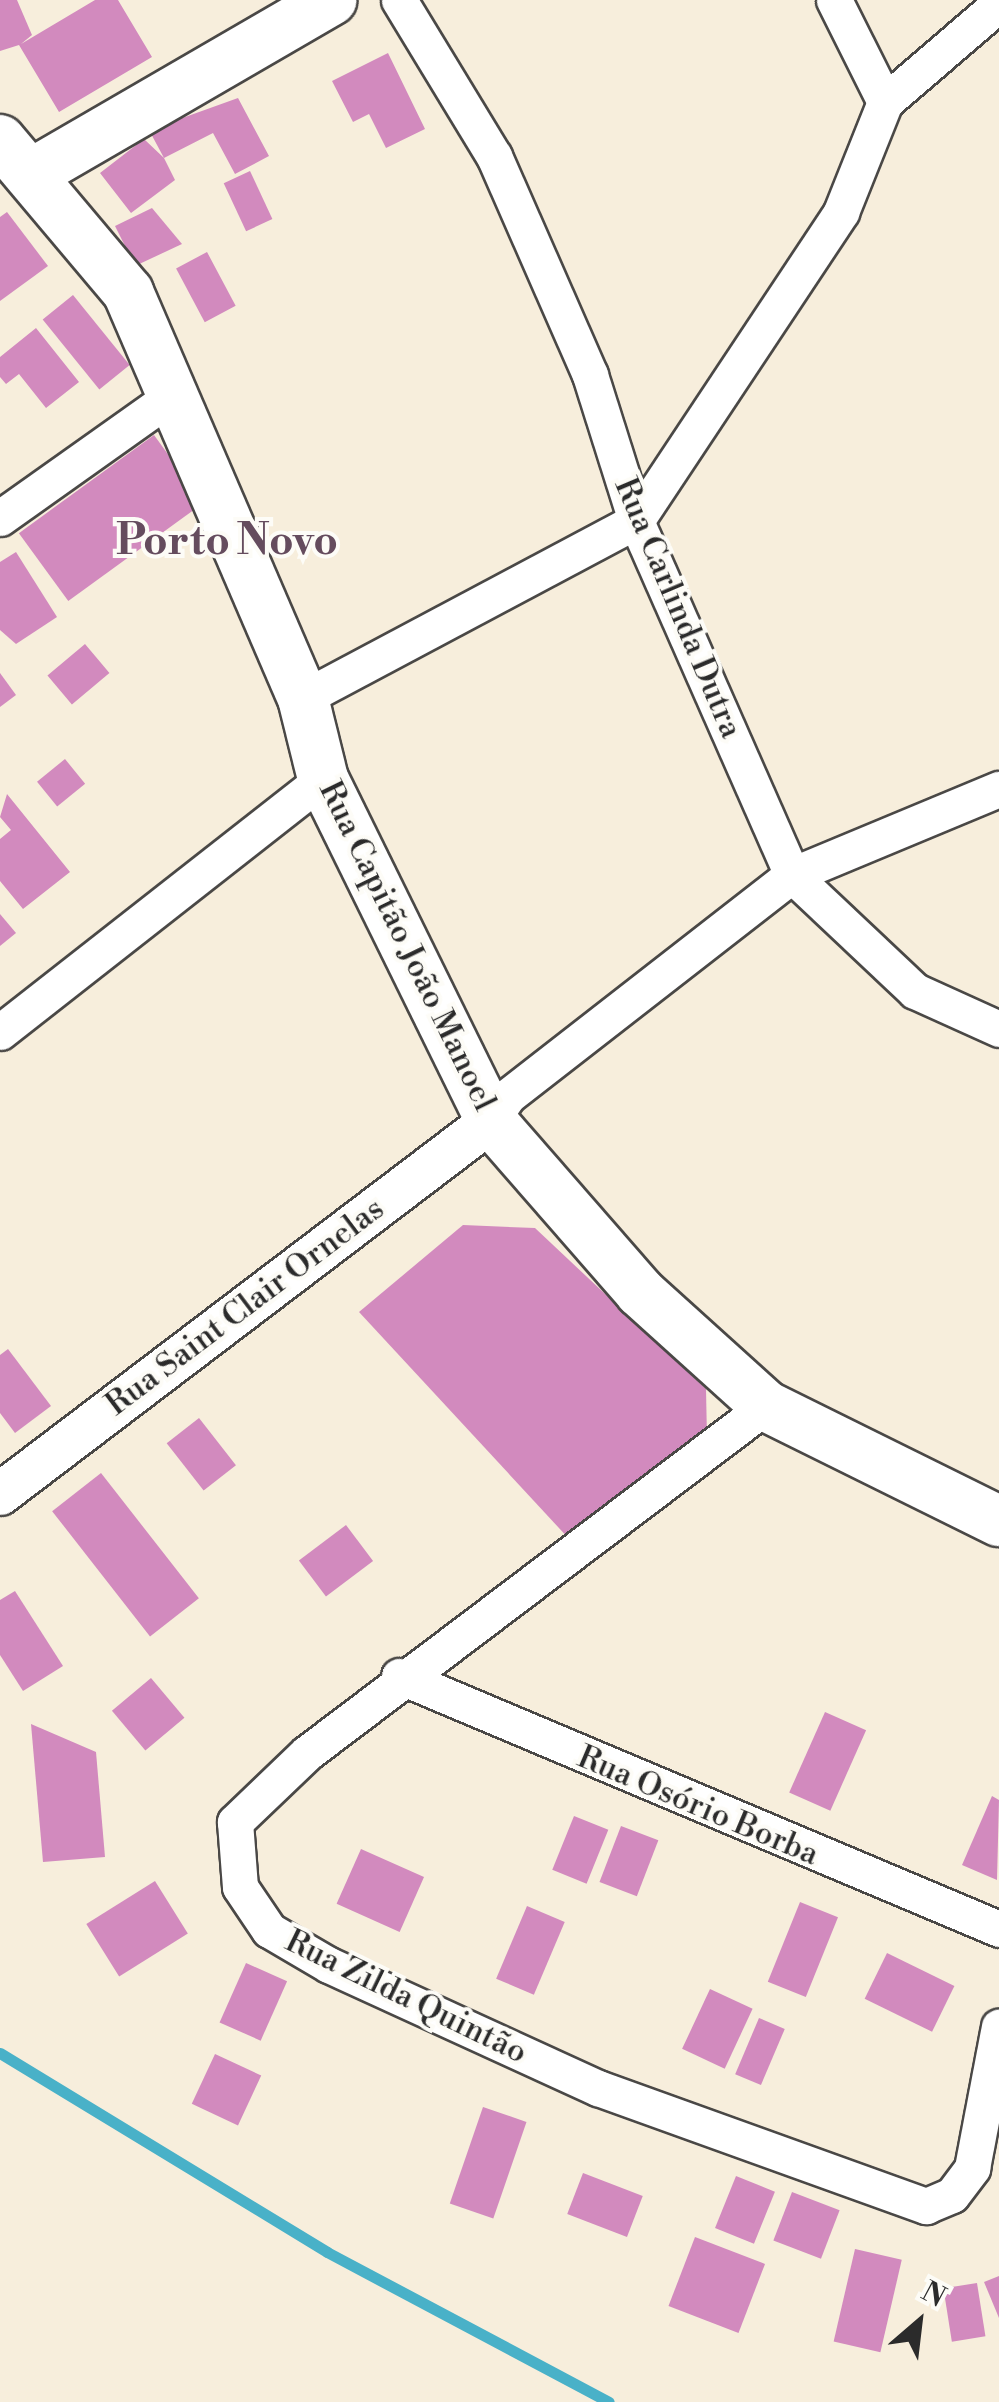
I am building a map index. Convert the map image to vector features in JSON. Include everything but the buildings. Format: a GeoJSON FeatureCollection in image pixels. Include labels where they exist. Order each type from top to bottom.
{"type":"FeatureCollection","features":[{"type":"Feature","properties":{"kind":"main road"},"geometry":{"type":"LineString","coordinates":[[17,156],[332,0]]}},
{"type":"Feature","properties":{"kind":"main road","name":"Rua Capitão João Manoel"},"geometry":{"type":"LineString","coordinates":[[17,156],[128,292],[177,392],[303,698],[324,779],[491,1121],[640,1292],[766,1406],[999,1521]]}},
{"type":"Feature","properties":{"kind":"street","name":"Rua Carlinda Dutra"},"geometry":{"type":"LineString","coordinates":[[399,0],[494,156],[590,375],[636,521],[792,875],[915,992],[999,1029]]}},
{"type":"Feature","properties":{"kind":"street"},"geometry":{"type":"LineString","coordinates":[[834,0],[885,102]]}},
{"type":"Feature","properties":{"kind":"street"},"geometry":{"type":"LineString","coordinates":[[303,698],[636,521],[841,212],[885,102],[999,4]]}},
{"type":"Feature","properties":{"kind":"street"},"geometry":{"type":"LineString","coordinates":[[0,518],[177,392]]}},
{"type":"Feature","properties":{"kind":"street"},"geometry":{"type":"LineString","coordinates":[[0,1032],[324,779]]}},
{"type":"Feature","properties":{"kind":"street"},"geometry":{"type":"LineString","coordinates":[[491,1121],[508,1096],[792,875],[999,788]]}},
{"type":"Feature","properties":{"kind":"street","name":"Rua Saint Clair Ornelas"},"geometry":{"type":"LineString","coordinates":[[0,1494],[491,1121]]}},
{"type":"Feature","properties":{"kind":"street","name":"Rua Zilda Quintão"},"geometry":{"type":"LineString","coordinates":[[766,1406],[398,1676],[235,1822],[240,1887],[269,1930],[329,1965],[598,2088],[926,2206],[952,2194],[972,2168],[999,2027]]}},
{"type":"Feature","properties":{"kind":"street","name":"Rua Osório Borba"},"geometry":{"type":"LineString","coordinates":[[398,1676],[999,1929]]}},
{"type":"Feature","properties":{"kind":"waterway"},"geometry":{"type":"LineString","coordinates":[[0,2053],[327,2252],[609,2402]]}},
{"type":"Feature","properties":{"kind":"district","name":"Porto Novo"},"geometry":{"type":"Point","coordinates":[227,542]}}]}
